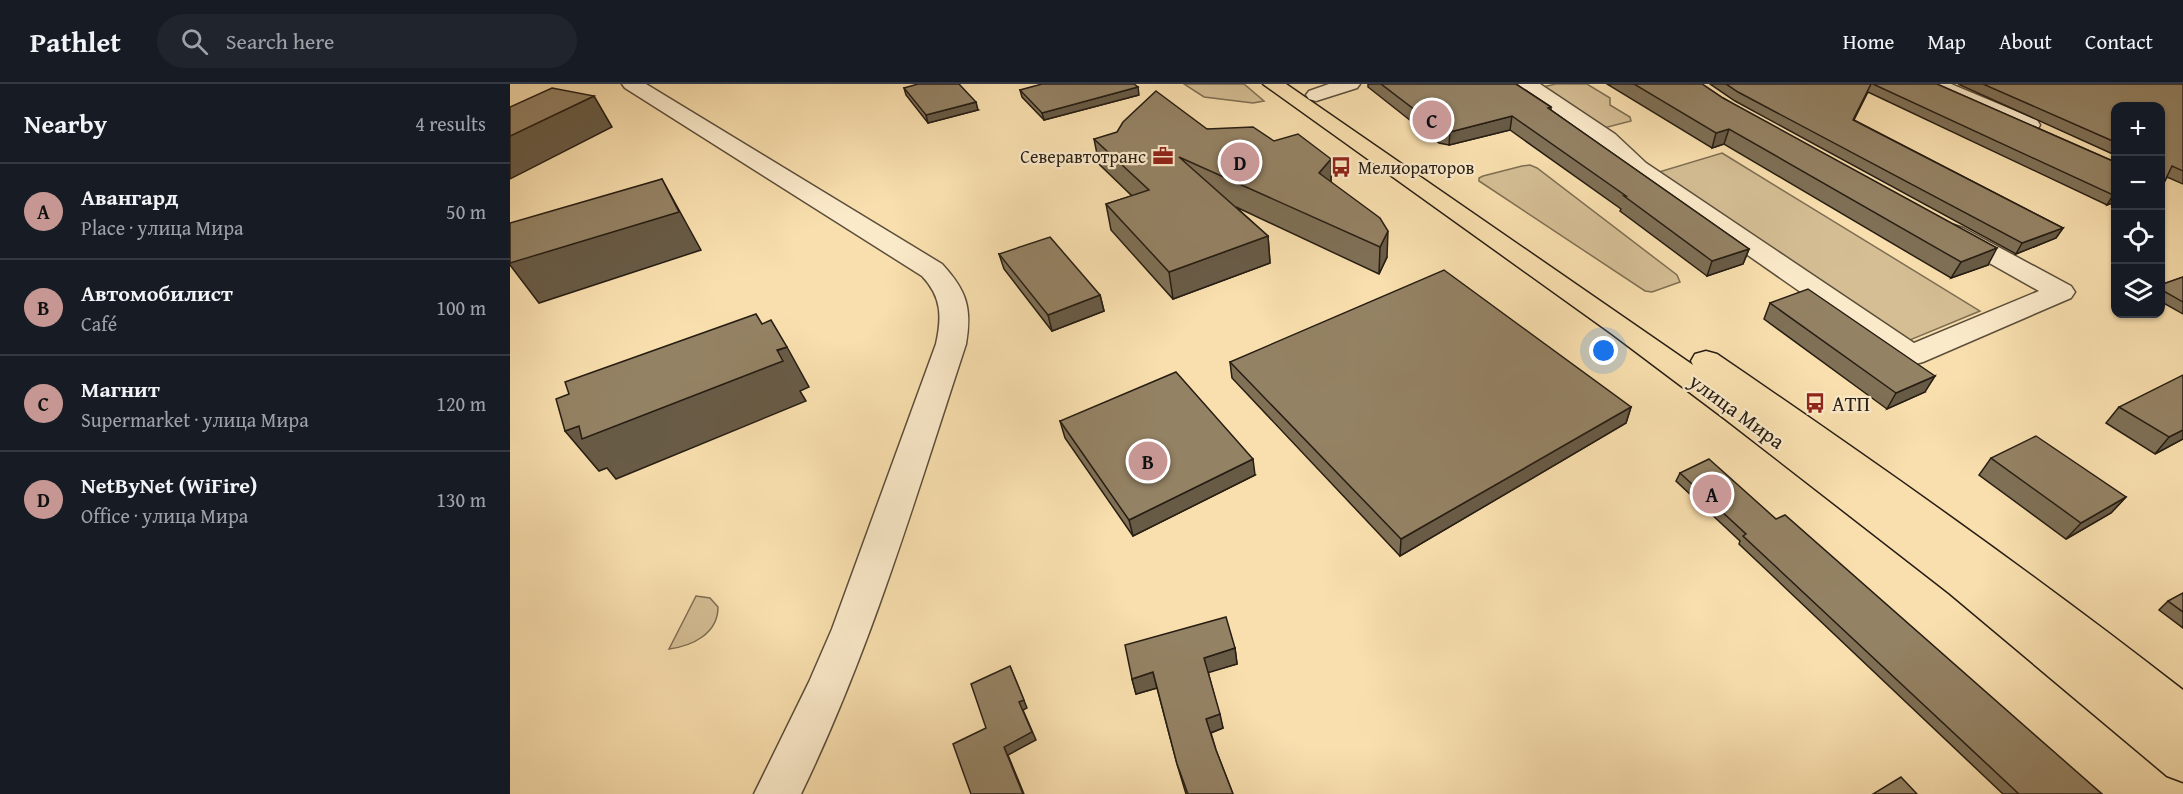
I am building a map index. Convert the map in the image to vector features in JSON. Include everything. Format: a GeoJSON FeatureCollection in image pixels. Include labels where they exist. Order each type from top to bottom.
{"type":"FeatureCollection","features":[{"type":"Feature","properties":{"kind":"main road","name":"улица Мира"},"geometry":{"type":"LineString","coordinates":[[1273,84],[1304,93],[1804,429],[2017,585],[2183,716]]}},
{"type":"Feature","properties":{"kind":"main road","name":"улица Мира"},"geometry":{"type":"LineString","coordinates":[[1304,93],[1780,442],[1990,603],[2183,761]]}},
{"type":"Feature","properties":{"kind":"street"},"geometry":{"type":"LineString","coordinates":[[632,84],[932,270],[951,291],[955,306],[956,322],[951,344],[855,618],[820,702],[777,794]]}},
{"type":"Feature","properties":{"kind":"street"},"geometry":{"type":"LineString","coordinates":[[1304,93],[1350,84]]}},
{"type":"Feature","properties":{"kind":"street"},"geometry":{"type":"LineString","coordinates":[[1526,84],[1607,139],[1638,168],[1912,355],[2061,292],[1935,222]]}},
{"type":"Feature","properties":{"kind":"street"},"geometry":{"type":"LineString","coordinates":[[1934,84],[2050,135]]}},
{"type":"Feature","properties":{"kind":"shaded area"},"geometry":{"type":"Polygon","coordinates":[[[1184,84],[1244,84],[1264,101],[1253,103],[1204,97],[1184,84]]]}},
{"type":"Feature","properties":{"kind":"shaded area"},"geometry":{"type":"Polygon","coordinates":[[[1556,84],[1587,84],[1610,98],[1610,105],[1630,117],[1631,121],[1604,128],[1542,87],[1556,84]]]}},
{"type":"Feature","properties":{"kind":"shaded area"},"geometry":{"type":"Polygon","coordinates":[[[1722,153],[1980,311],[1910,340],[1659,172],[1722,153]]]}},
{"type":"Feature","properties":{"kind":"shaded area"},"geometry":{"type":"Polygon","coordinates":[[[1530,165],[1537,168],[1677,275],[1680,282],[1652,292],[1645,291],[1479,181],[1479,178],[1483,176],[1530,165]]]}},
{"type":"Feature","properties":{"kind":"shaded area"},"geometry":{"type":"Polygon","coordinates":[[[696,596],[710,598],[718,607],[714,625],[695,642],[669,649],[696,596]]]}},
{"type":"Feature","properties":{"kind":"building"},"geometry":{"type":"Polygon","coordinates":[[[918,84],[959,84],[976,102],[926,115],[904,88],[918,84]]]}},
{"type":"Feature","properties":{"kind":"building"},"geometry":{"type":"Polygon","coordinates":[[[1042,84],[1134,84],[1138,87],[1042,113],[1020,90],[1042,84]]]}},
{"type":"Feature","properties":{"kind":"building"},"geometry":{"type":"Polygon","coordinates":[[[1381,84],[1516,84],[1749,249],[1712,261],[1624,196],[1626,196],[1512,116],[1450,132],[1440,129],[1381,84]]]}},
{"type":"Feature","properties":{"kind":"building"},"geometry":{"type":"Polygon","coordinates":[[[1634,84],[1702,84],[1723,98],[1997,248],[1961,262],[1729,129],[1716,133],[1634,84]]]}},
{"type":"Feature","properties":{"kind":"building"},"geometry":{"type":"Polygon","coordinates":[[[1726,84],[1871,84],[1853,120],[2063,228],[2022,243],[1726,84]]]}},
{"type":"Feature","properties":{"kind":"building"},"geometry":{"type":"Polygon","coordinates":[[[1873,84],[1937,84],[2111,160],[2111,194],[1873,84]]]}},
{"type":"Feature","properties":{"kind":"building"},"geometry":{"type":"Polygon","coordinates":[[[1983,84],[2183,84],[2183,171],[2172,166],[2165,181],[2165,102],[2111,102],[2111,140],[1983,84]]]}},
{"type":"Feature","properties":{"kind":"building"},"geometry":{"type":"Polygon","coordinates":[[[552,88],[594,96],[510,136],[510,107],[552,88]]]}},
{"type":"Feature","properties":{"kind":"building"},"geometry":{"type":"Polygon","coordinates":[[[1156,91],[1207,129],[1253,127],[1274,141],[1298,134],[1331,159],[1319,173],[1380,218],[1388,231],[1380,247],[1179,157],[1268,236],[1169,272],[1106,204],[1149,190],[1094,139],[1117,132],[1123,122],[1156,91]]]}},
{"type":"Feature","properties":{"kind":"building"},"geometry":{"type":"Polygon","coordinates":[[[662,179],[679,212],[510,263],[510,223],[662,179]]]}},
{"type":"Feature","properties":{"kind":"building"},"geometry":{"type":"Polygon","coordinates":[[[1050,237],[1100,295],[1048,315],[999,254],[1050,237]]]}},
{"type":"Feature","properties":{"kind":"building"},"geometry":{"type":"Polygon","coordinates":[[[1444,270],[1631,407],[1401,539],[1230,362],[1444,270]]]}},
{"type":"Feature","properties":{"kind":"building"},"geometry":{"type":"Polygon","coordinates":[[[2183,277],[2183,302],[2165,292],[2165,283],[2183,277]]]}},
{"type":"Feature","properties":{"kind":"building"},"geometry":{"type":"Polygon","coordinates":[[[1808,289],[1935,376],[1896,393],[1770,303],[1808,289]]]}},
{"type":"Feature","properties":{"kind":"building"},"geometry":{"type":"Polygon","coordinates":[[[756,314],[762,324],[771,320],[787,347],[777,350],[783,361],[582,439],[579,426],[565,431],[556,399],[569,394],[565,382],[756,314]]]}},
{"type":"Feature","properties":{"kind":"building"},"geometry":{"type":"Polygon","coordinates":[[[1176,372],[1253,459],[1129,520],[1060,421],[1176,372]]]}},
{"type":"Feature","properties":{"kind":"building"},"geometry":{"type":"Polygon","coordinates":[[[2183,375],[2183,430],[2169,437],[2119,407],[2183,375]]]}},
{"type":"Feature","properties":{"kind":"building"},"geometry":{"type":"Polygon","coordinates":[[[2036,436],[2126,497],[2081,523],[1991,458],[2036,436]]]}},
{"type":"Feature","properties":{"kind":"building"},"geometry":{"type":"Polygon","coordinates":[[[1709,459],[1776,519],[1785,515],[2102,794],[2019,794],[1743,536],[1746,534],[1680,473],[1709,459]]]}},
{"type":"Feature","properties":{"kind":"building"},"geometry":{"type":"Polygon","coordinates":[[[2183,593],[2183,612],[2168,601],[2183,593]]]}},
{"type":"Feature","properties":{"kind":"building"},"geometry":{"type":"Polygon","coordinates":[[[1226,617],[1235,648],[1204,658],[1220,714],[1206,719],[1233,794],[1188,794],[1177,764],[1153,672],[1132,679],[1125,645],[1226,617]]]}},
{"type":"Feature","properties":{"kind":"building"},"geometry":{"type":"Polygon","coordinates":[[[1010,666],[1024,700],[1019,702],[1032,732],[1004,747],[1023,794],[971,794],[953,744],[986,728],[971,684],[1010,666]]]}},
{"type":"Feature","properties":{"kind":"building"},"geometry":{"type":"Polygon","coordinates":[[[1901,777],[1917,794],[1873,794],[1901,777]]]}},
{"type":"Feature","properties":{"kind":"place","name":"Магнит"},"geometry":{"type":"Point","coordinates":[1432,120]}},
{"type":"Feature","properties":{"kind":"place","name":"Северавтотранс"},"geometry":{"type":"Point","coordinates":[1163,156]}},
{"type":"Feature","properties":{"kind":"place","name":"NetByNet (WiFire)"},"geometry":{"type":"Point","coordinates":[1240,162]}},
{"type":"Feature","properties":{"kind":"place","name":"Мелиораторов"},"geometry":{"type":"Point","coordinates":[1341,167]}},
{"type":"Feature","properties":{"kind":"place","name":"АТП"},"geometry":{"type":"Point","coordinates":[1815,403]}},
{"type":"Feature","properties":{"kind":"place","name":"Автомобилист"},"geometry":{"type":"Point","coordinates":[1148,461]}},
{"type":"Feature","properties":{"kind":"place","name":"Авангард"},"geometry":{"type":"Point","coordinates":[1712,494]}}]}
